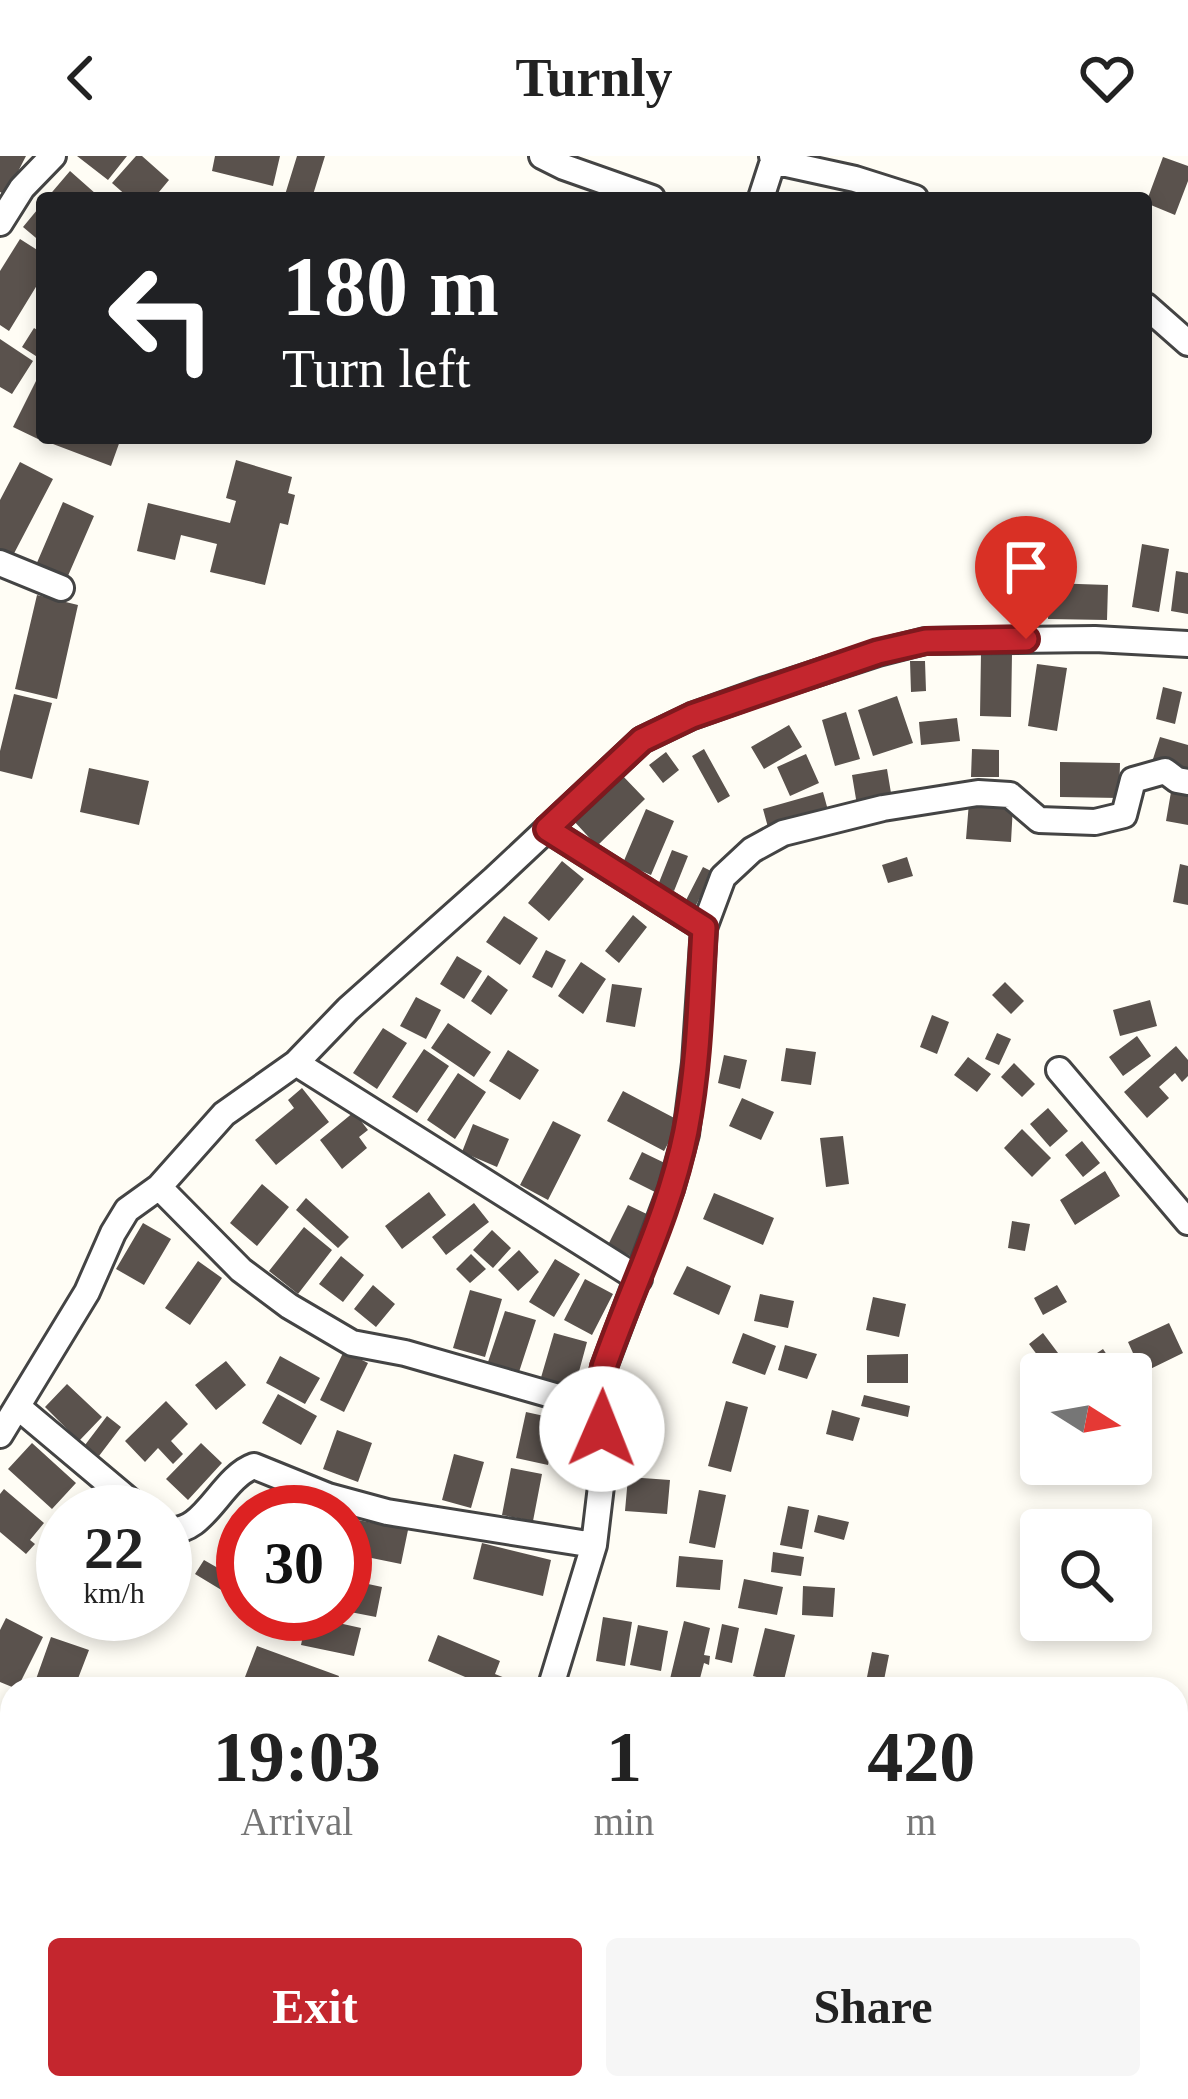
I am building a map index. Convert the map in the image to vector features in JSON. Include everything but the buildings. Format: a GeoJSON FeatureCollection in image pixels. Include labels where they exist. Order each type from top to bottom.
{"type":"FeatureCollection","features":[{"type":"Feature","properties":{"kind":"street"},"geometry":{"type":"LineString","coordinates":[[0,223],[22,188],[52,156]]}},
{"type":"Feature","properties":{"kind":"street"},"geometry":{"type":"LineString","coordinates":[[542,156],[636,192]]}},
{"type":"Feature","properties":{"kind":"street"},"geometry":{"type":"LineString","coordinates":[[763,192],[772,159],[896,192]]}},
{"type":"Feature","properties":{"kind":"street"},"geometry":{"type":"LineString","coordinates":[[1152,310],[1188,324]]}},
{"type":"Feature","properties":{"kind":"street"},"geometry":{"type":"LineString","coordinates":[[1152,311],[1188,343]]}},
{"type":"Feature","properties":{"kind":"street"},"geometry":{"type":"LineString","coordinates":[[0,563],[61,588]]}},
{"type":"Feature","properties":{"kind":"street"},"geometry":{"type":"LineString","coordinates":[[0,1435],[87,1292],[127,1210],[159,1187],[224,1114],[296,1064],[348,1009],[642,740],[692,716],[878,652],[926,641],[1095,639],[1188,644]]}},
{"type":"Feature","properties":{"kind":"street"},"geometry":{"type":"LineString","coordinates":[[554,1677],[594,1544],[604,1461],[598,1396],[612,1342],[639,1279],[686,1134],[704,928],[724,877],[752,850],[783,833],[883,808],[978,794],[1010,796],[1039,820],[1095,822],[1124,815],[1133,780],[1165,771],[1188,782]]}},
{"type":"Feature","properties":{"kind":"street"},"geometry":{"type":"LineString","coordinates":[[547,829],[704,928]]}},
{"type":"Feature","properties":{"kind":"street"},"geometry":{"type":"LineString","coordinates":[[296,1064],[639,1279]]}},
{"type":"Feature","properties":{"kind":"street"},"geometry":{"type":"LineString","coordinates":[[1059,1070],[1188,1222]]}},
{"type":"Feature","properties":{"kind":"street"},"geometry":{"type":"LineString","coordinates":[[159,1187],[241,1270],[289,1306],[352,1343],[405,1353],[555,1396],[598,1396]]}},
{"type":"Feature","properties":{"kind":"street"},"geometry":{"type":"LineString","coordinates":[[18,1407],[111,1485]]}},
{"type":"Feature","properties":{"kind":"street"},"geometry":{"type":"LineString","coordinates":[[192,1526],[233,1479],[254,1466],[328,1496],[387,1512],[594,1544]]}},
{"type":"Feature","properties":{"kind":"route"},"geometry":{"type":"LineString","coordinates":[[602,1429],[598,1396],[604,1367],[639,1279],[686,1134],[704,928],[547,829],[642,740],[692,716],[878,652],[926,641],[1026,639]]}}]}
